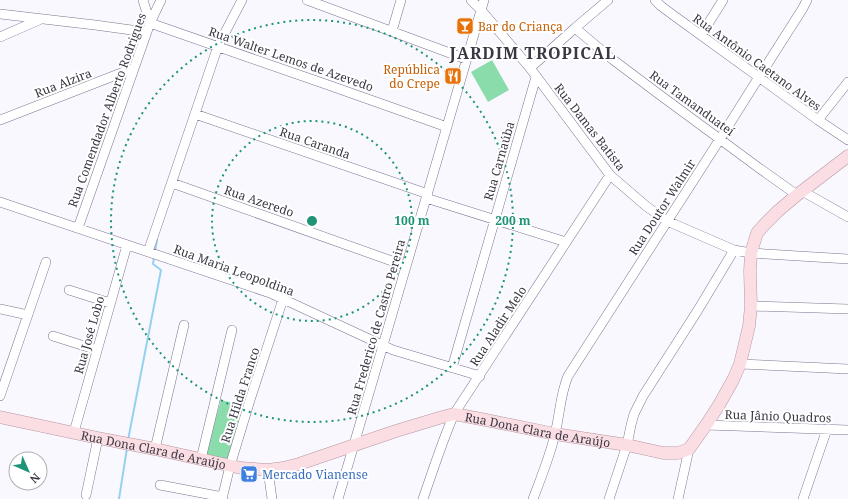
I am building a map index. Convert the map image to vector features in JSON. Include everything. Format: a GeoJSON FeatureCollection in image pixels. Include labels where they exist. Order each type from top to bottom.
{"type":"FeatureCollection","features":[{"type":"Feature","properties":{"kind":"main road"},"geometry":{"type":"LineString","coordinates":[[689,449],[719,405],[740,364],[751,306],[751,253],[757,233],[778,211],[799,193],[848,156]]}},
{"type":"Feature","properties":{"kind":"main road","name":"Rua Dona Clara de Araújo"},"geometry":{"type":"LineString","coordinates":[[0,416],[230,466],[255,470],[284,468],[299,464],[396,431],[454,414],[556,434],[627,445],[663,453],[678,453],[689,449]]}},
{"type":"Feature","properties":{"kind":"street"},"geometry":{"type":"LineString","coordinates":[[144,0],[148,28]]}},
{"type":"Feature","properties":{"kind":"street","name":"Rua Comendador Alberto Rodrigues"},"geometry":{"type":"LineString","coordinates":[[78,228],[148,28],[161,0]]}},
{"type":"Feature","properties":{"kind":"street"},"geometry":{"type":"LineString","coordinates":[[151,253],[172,183],[218,46],[242,0]]}},
{"type":"Feature","properties":{"kind":"street"},"geometry":{"type":"LineString","coordinates":[[306,0],[466,60]]}},
{"type":"Feature","properties":{"kind":"street"},"geometry":{"type":"LineString","coordinates":[[392,31],[402,0]]}},
{"type":"Feature","properties":{"kind":"street","name":"Rua Damas Batista"},"geometry":{"type":"LineString","coordinates":[[471,0],[530,68],[610,175],[646,206],[667,221],[734,250]]}},
{"type":"Feature","properties":{"kind":"street","name":"Rua Frederico de Castro Pereira"},"geometry":{"type":"LineString","coordinates":[[338,499],[484,0]]}},
{"type":"Feature","properties":{"kind":"street"},"geometry":{"type":"LineString","coordinates":[[530,68],[608,0]]}},
{"type":"Feature","properties":{"kind":"street","name":"Rua Antônio Caetano Alves"},"geometry":{"type":"LineString","coordinates":[[655,0],[701,36],[848,140]]}},
{"type":"Feature","properties":{"kind":"street"},"geometry":{"type":"LineString","coordinates":[[701,36],[723,0]]}},
{"type":"Feature","properties":{"kind":"street","name":"Rua Doutor Walmir"},"geometry":{"type":"LineString","coordinates":[[533,499],[556,434],[562,394],[568,376],[807,0]]}},
{"type":"Feature","properties":{"kind":"street","name":"Rua Walter Lemos de Azevedo"},"geometry":{"type":"LineString","coordinates":[[0,14],[95,25],[148,28],[218,46],[447,128]]}},
{"type":"Feature","properties":{"kind":"street"},"geometry":{"type":"LineString","coordinates":[[0,37],[40,19]]}},
{"type":"Feature","properties":{"kind":"street","name":"Rua Tamanduateí"},"geometry":{"type":"LineString","coordinates":[[575,28],[612,59],[759,168],[799,193],[848,217]]}},
{"type":"Feature","properties":{"kind":"street","name":"Rua Alzira"},"geometry":{"type":"LineString","coordinates":[[0,120],[134,68]]}},
{"type":"Feature","properties":{"kind":"street","name":"Rua Carnaúba"},"geometry":{"type":"LineString","coordinates":[[452,368],[536,77]]}},
{"type":"Feature","properties":{"kind":"street"},"geometry":{"type":"LineString","coordinates":[[818,120],[848,82]]}},
{"type":"Feature","properties":{"kind":"street","name":"Rua Caranda"},"geometry":{"type":"LineString","coordinates":[[195,114],[495,220],[566,242]]}},
{"type":"Feature","properties":{"kind":"street","name":"Rua Aladir Melo"},"geometry":{"type":"LineString","coordinates":[[423,499],[454,414],[610,175]]}},
{"type":"Feature","properties":{"kind":"street","name":"Rua Azeredo"},"geometry":{"type":"LineString","coordinates":[[172,183],[406,266]]}},
{"type":"Feature","properties":{"kind":"street","name":"Rua Maria Leopoldina"},"geometry":{"type":"LineString","coordinates":[[0,202],[270,293],[393,350],[480,376]]}},
{"type":"Feature","properties":{"kind":"street","name":"Rua José Lobo"},"geometry":{"type":"LineString","coordinates":[[74,432],[126,245]]}},
{"type":"Feature","properties":{"kind":"street"},"geometry":{"type":"LineString","coordinates":[[609,499],[627,445],[634,414],[643,396],[734,250],[751,253],[848,260]]}},
{"type":"Feature","properties":{"kind":"street"},"geometry":{"type":"LineString","coordinates":[[0,396],[46,262]]}},
{"type":"Feature","properties":{"kind":"street"},"geometry":{"type":"LineString","coordinates":[[69,290],[110,303]]}},
{"type":"Feature","properties":{"kind":"street","name":"Rua Hilda Franco"},"geometry":{"type":"LineString","coordinates":[[223,498],[230,466],[283,299]]}},
{"type":"Feature","properties":{"kind":"street"},"geometry":{"type":"LineString","coordinates":[[751,306],[848,309]]}},
{"type":"Feature","properties":{"kind":"street"},"geometry":{"type":"LineString","coordinates":[[0,309],[28,315]]}},
{"type":"Feature","properties":{"kind":"street"},"geometry":{"type":"LineString","coordinates":[[155,449],[184,326]]}},
{"type":"Feature","properties":{"kind":"street"},"geometry":{"type":"LineString","coordinates":[[201,459],[232,330]]}},
{"type":"Feature","properties":{"kind":"street"},"geometry":{"type":"LineString","coordinates":[[53,336],[97,350]]}},
{"type":"Feature","properties":{"kind":"street"},"geometry":{"type":"LineString","coordinates":[[740,364],[848,369]]}},
{"type":"Feature","properties":{"kind":"street","name":"Rua Jânio Quadros"},"geometry":{"type":"LineString","coordinates":[[706,425],[848,430]]}},
{"type":"Feature","properties":{"kind":"street"},"geometry":{"type":"LineString","coordinates":[[803,499],[827,430]]}},
{"type":"Feature","properties":{"kind":"street"},"geometry":{"type":"LineString","coordinates":[[86,495],[98,438]]}},
{"type":"Feature","properties":{"kind":"street"},"geometry":{"type":"LineString","coordinates":[[678,499],[689,449]]}},
{"type":"Feature","properties":{"kind":"street"},"geometry":{"type":"LineString","coordinates":[[268,470],[272,499]]}},
{"type":"Feature","properties":{"kind":"street"},"geometry":{"type":"LineString","coordinates":[[160,485],[223,498]]}},
{"type":"Feature","properties":{"kind":"green space"},"geometry":{"type":"Polygon","coordinates":[[[492,60],[509,90],[488,102],[471,72],[492,60]]]}},
{"type":"Feature","properties":{"kind":"green space"},"geometry":{"type":"Polygon","coordinates":[[[221,400],[245,406],[228,460],[205,456],[221,400]]]}},
{"type":"Feature","properties":{"kind":"waterway"},"geometry":{"type":"LineString","coordinates":[[155,251],[157,240]]}},
{"type":"Feature","properties":{"kind":"waterway"},"geometry":{"type":"LineString","coordinates":[[128,440],[161,270],[153,264],[154,257]]}},
{"type":"Feature","properties":{"kind":"waterway"},"geometry":{"type":"LineString","coordinates":[[119,499],[127,448]]}},
{"type":"Feature","properties":{"kind":"place","name":"Bar do Criança"},"geometry":{"type":"Point","coordinates":[465,26]}},
{"type":"Feature","properties":{"kind":"place","name":"República do Crepe"},"geometry":{"type":"Point","coordinates":[453,76]}},
{"type":"Feature","properties":{"kind":"place","name":"Mercado Vianense"},"geometry":{"type":"Point","coordinates":[249,474]}},
{"type":"Feature","properties":{"kind":"district","name":"JARDIM TROPICAL"},"geometry":{"type":"Point","coordinates":[533,53]}}]}
